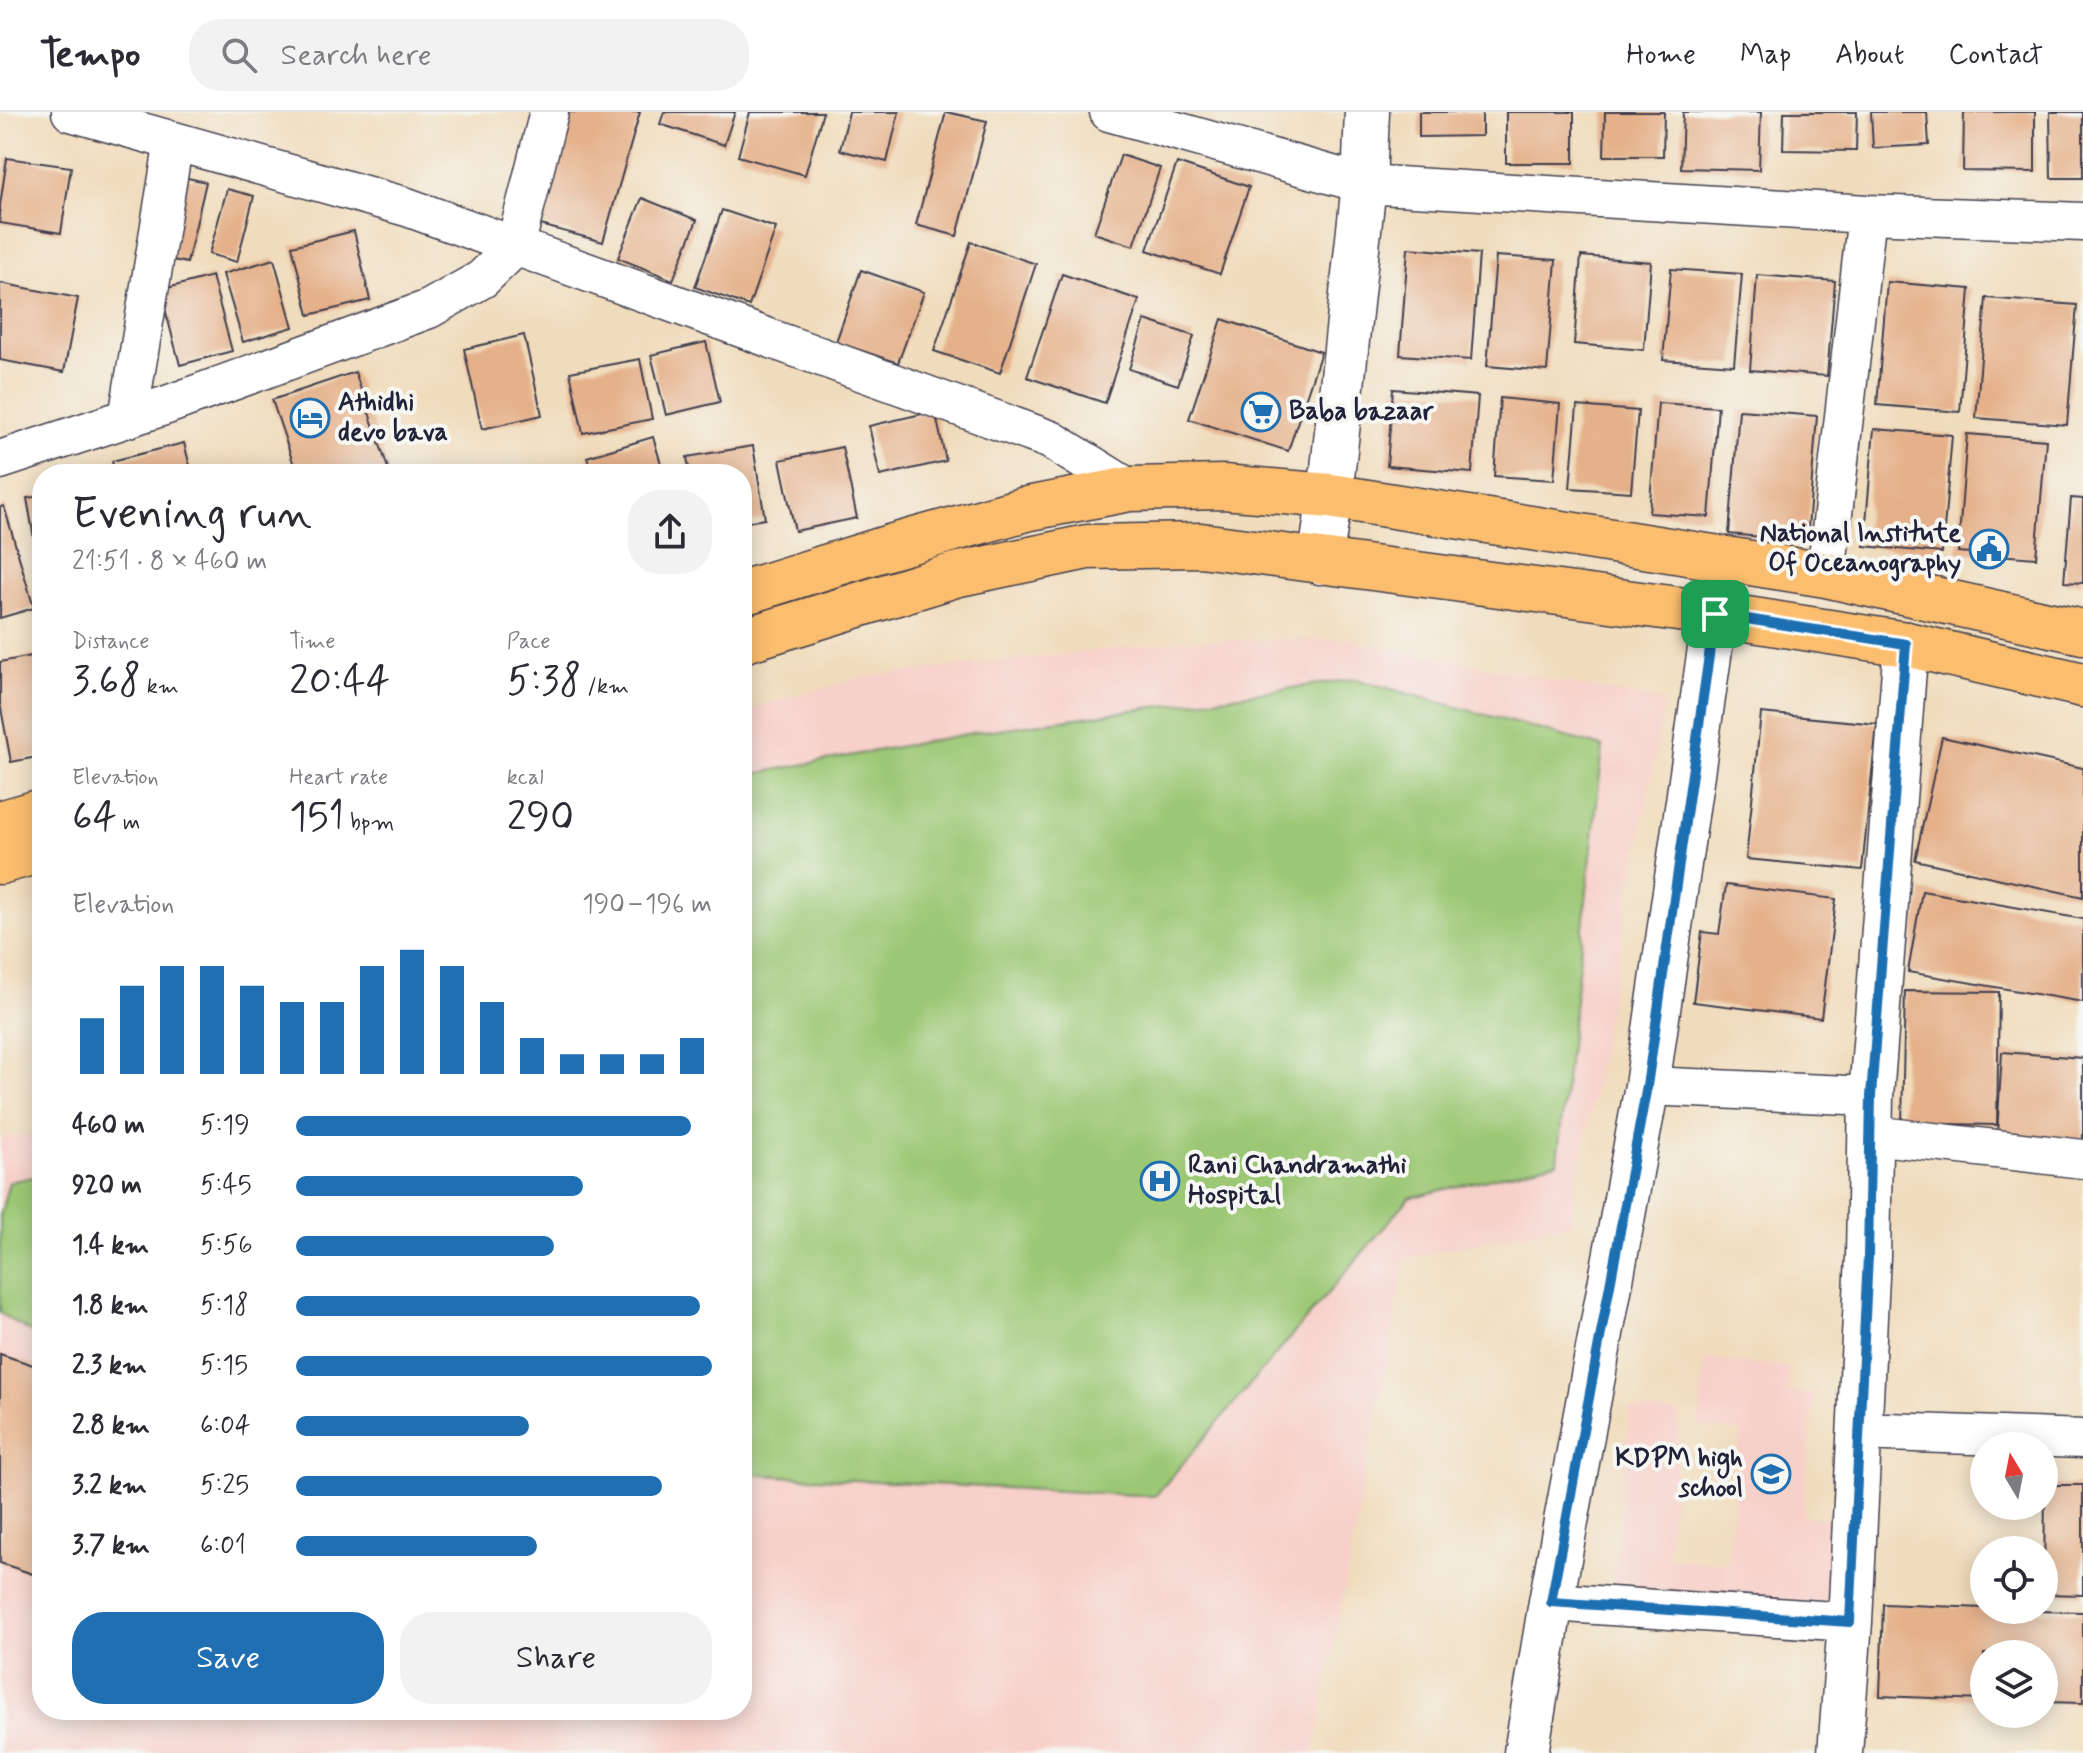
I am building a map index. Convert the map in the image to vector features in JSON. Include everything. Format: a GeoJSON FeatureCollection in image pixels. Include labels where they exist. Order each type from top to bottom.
{"type":"FeatureCollection","features":[{"type":"Feature","properties":{"kind":"main road"},"geometry":{"type":"LineString","coordinates":[[752,590],[1026,509],[1130,489],[1223,487],[1330,496],[1826,575],[2083,632]]}},
{"type":"Feature","properties":{"kind":"main road"},"geometry":{"type":"LineString","coordinates":[[752,638],[955,575],[1087,547],[1201,545],[1715,614],[1906,644],[2083,685]]}},
{"type":"Feature","properties":{"kind":"main road"},"geometry":{"type":"LineString","coordinates":[[0,823],[32,814]]}},
{"type":"Feature","properties":{"kind":"main road"},"geometry":{"type":"LineString","coordinates":[[0,862],[32,853]]}},
{"type":"Feature","properties":{"kind":"street"},"geometry":{"type":"LineString","coordinates":[[71,112],[407,207],[1051,440],[1130,489]]}},
{"type":"Feature","properties":{"kind":"street"},"geometry":{"type":"LineString","coordinates":[[0,460],[128,418],[429,309],[482,279],[515,247],[549,112]]}},
{"type":"Feature","properties":{"kind":"street"},"geometry":{"type":"LineString","coordinates":[[1109,112],[1364,184],[1867,214],[2083,222]]}},
{"type":"Feature","properties":{"kind":"street"},"geometry":{"type":"LineString","coordinates":[[1320,562],[1364,184],[1367,112]]}},
{"type":"Feature","properties":{"kind":"street"},"geometry":{"type":"LineString","coordinates":[[128,418],[174,141]]}},
{"type":"Feature","properties":{"kind":"street"},"geometry":{"type":"LineString","coordinates":[[1826,575],[1867,214]]}},
{"type":"Feature","properties":{"kind":"street"},"geometry":{"type":"LineString","coordinates":[[1526,1753],[1647,1086],[1715,614]]}},
{"type":"Feature","properties":{"kind":"street"},"geometry":{"type":"LineString","coordinates":[[1840,1753],[1850,1622],[1868,1256],[1871,1115],[1906,644]]}},
{"type":"Feature","properties":{"kind":"street"},"geometry":{"type":"LineString","coordinates":[[1647,1086],[1871,1115],[2083,1159]]}},
{"type":"Feature","properties":{"kind":"street"},"geometry":{"type":"LineString","coordinates":[[1858,1431],[2083,1439]]}},
{"type":"Feature","properties":{"kind":"street"},"geometry":{"type":"LineString","coordinates":[[1551,1602],[1850,1622]]}},
{"type":"Feature","properties":{"kind":"shaded area","name":"Rani Chandramathi Hospital"},"geometry":{"type":"Polygon","coordinates":[[[1344,639],[1665,702],[1570,1224],[1406,1258],[1314,1753],[0,1753],[0,1139],[32,1133],[32,1720],[752,1720],[752,708],[862,677],[1181,641],[1344,639]]]}},
{"type":"Feature","properties":{"kind":"shaded area","name":"KDPM high school"},"geometry":{"type":"Polygon","coordinates":[[[1705,1359],[1790,1367],[1788,1391],[1814,1394],[1803,1516],[1845,1520],[1836,1607],[1613,1587],[1630,1409],[1681,1413],[1667,1557],[1727,1563],[1740,1431],[1698,1427],[1705,1359]]]}},
{"type":"Feature","properties":{"kind":"green space","name":"Rani Chandramathi Hospital"},"geometry":{"type":"Polygon","coordinates":[[[1355,679],[1603,747],[1557,1162],[1409,1198],[1155,1496],[752,1475],[752,774],[977,732],[1355,679]]]}},
{"type":"Feature","properties":{"kind":"green space"},"geometry":{"type":"Polygon","coordinates":[[[32,1177],[32,1333],[0,1313],[0,1216],[9,1182],[32,1177]]]}},
{"type":"Feature","properties":{"kind":"building"},"geometry":{"type":"Polygon","coordinates":[[[569,112],[640,112],[603,242],[537,224],[569,112]]]}},
{"type":"Feature","properties":{"kind":"building"},"geometry":{"type":"Polygon","coordinates":[[[664,112],[735,112],[724,145],[660,124],[664,112]]]}},
{"type":"Feature","properties":{"kind":"building"},"geometry":{"type":"Polygon","coordinates":[[[750,112],[823,112],[805,175],[738,156],[750,112]]]}},
{"type":"Feature","properties":{"kind":"building"},"geometry":{"type":"Polygon","coordinates":[[[849,112],[899,112],[887,162],[840,150],[849,112]]]}},
{"type":"Feature","properties":{"kind":"building"},"geometry":{"type":"Polygon","coordinates":[[[946,112],[987,121],[957,236],[916,225],[946,112]]]}},
{"type":"Feature","properties":{"kind":"building"},"geometry":{"type":"Polygon","coordinates":[[[1419,112],[1482,112],[1482,136],[1419,137],[1419,112]]]}},
{"type":"Feature","properties":{"kind":"building"},"geometry":{"type":"Polygon","coordinates":[[[1506,112],[1574,112],[1574,163],[1506,163],[1506,112]]]}},
{"type":"Feature","properties":{"kind":"building"},"geometry":{"type":"Polygon","coordinates":[[[1605,112],[1664,112],[1663,156],[1604,156],[1605,112]]]}},
{"type":"Feature","properties":{"kind":"building"},"geometry":{"type":"Polygon","coordinates":[[[1683,112],[1761,112],[1759,170],[1681,168],[1683,112]]]}},
{"type":"Feature","properties":{"kind":"building"},"geometry":{"type":"Polygon","coordinates":[[[1784,112],[1857,112],[1856,151],[1783,150],[1784,112]]]}},
{"type":"Feature","properties":{"kind":"building"},"geometry":{"type":"Polygon","coordinates":[[[1871,112],[1927,112],[1929,145],[1873,148],[1871,112]]]}},
{"type":"Feature","properties":{"kind":"building"},"geometry":{"type":"Polygon","coordinates":[[[1964,112],[2035,112],[2035,172],[1963,171],[1964,112]]]}},
{"type":"Feature","properties":{"kind":"building"},"geometry":{"type":"Polygon","coordinates":[[[2050,112],[2083,112],[2083,178],[2051,178],[2050,112]]]}},
{"type":"Feature","properties":{"kind":"building"},"geometry":{"type":"Polygon","coordinates":[[[1121,155],[1160,168],[1134,246],[1094,233],[1121,155]]]}},
{"type":"Feature","properties":{"kind":"building"},"geometry":{"type":"Polygon","coordinates":[[[7,158],[71,167],[61,233],[0,223],[7,158]]]}},
{"type":"Feature","properties":{"kind":"building"},"geometry":{"type":"Polygon","coordinates":[[[1177,163],[1249,187],[1220,274],[1147,250],[1177,163]]]}},
{"type":"Feature","properties":{"kind":"building"},"geometry":{"type":"Polygon","coordinates":[[[183,177],[206,182],[187,263],[164,258],[183,177]]]}},
{"type":"Feature","properties":{"kind":"building"},"geometry":{"type":"Polygon","coordinates":[[[227,189],[254,196],[237,262],[209,254],[227,189]]]}},
{"type":"Feature","properties":{"kind":"building"},"geometry":{"type":"Polygon","coordinates":[[[642,198],[697,220],[673,280],[618,258],[642,198]]]}},
{"type":"Feature","properties":{"kind":"building"},"geometry":{"type":"Polygon","coordinates":[[[722,210],[776,228],[749,306],[695,287],[722,210]]]}},
{"type":"Feature","properties":{"kind":"building"},"geometry":{"type":"Polygon","coordinates":[[[354,231],[370,300],[309,315],[292,246],[354,231]]]}},
{"type":"Feature","properties":{"kind":"building"},"geometry":{"type":"Polygon","coordinates":[[[971,242],[1036,264],[1000,373],[934,351],[971,242]]]}},
{"type":"Feature","properties":{"kind":"building"},"geometry":{"type":"Polygon","coordinates":[[[1408,248],[1479,254],[1471,360],[1400,355],[1408,248]]]}},
{"type":"Feature","properties":{"kind":"building"},"geometry":{"type":"Polygon","coordinates":[[[1496,256],[1556,260],[1547,371],[1487,366],[1496,256]]]}},
{"type":"Feature","properties":{"kind":"building"},"geometry":{"type":"Polygon","coordinates":[[[1581,256],[1651,262],[1644,350],[1574,344],[1581,256]]]}},
{"type":"Feature","properties":{"kind":"building"},"geometry":{"type":"Polygon","coordinates":[[[274,259],[293,327],[243,342],[223,274],[274,259]]]}},
{"type":"Feature","properties":{"kind":"building"},"geometry":{"type":"Polygon","coordinates":[[[1671,269],[1742,274],[1734,365],[1663,360],[1671,269]]]}},
{"type":"Feature","properties":{"kind":"building"},"geometry":{"type":"Polygon","coordinates":[[[861,270],[924,292],[898,363],[836,342],[861,270]]]}},
{"type":"Feature","properties":{"kind":"building"},"geometry":{"type":"Polygon","coordinates":[[[1062,274],[1139,300],[1105,403],[1027,377],[1062,274]]]}},
{"type":"Feature","properties":{"kind":"building"},"geometry":{"type":"Polygon","coordinates":[[[1757,275],[1835,281],[1827,376],[1750,370],[1757,275]]]}},
{"type":"Feature","properties":{"kind":"building"},"geometry":{"type":"Polygon","coordinates":[[[212,276],[232,351],[180,365],[160,290],[212,276]]]}},
{"type":"Feature","properties":{"kind":"building"},"geometry":{"type":"Polygon","coordinates":[[[1887,282],[1970,289],[1960,412],[1877,405],[1887,282]]]}},
{"type":"Feature","properties":{"kind":"building"},"geometry":{"type":"Polygon","coordinates":[[[0,283],[78,298],[64,372],[0,360],[0,283]]]}},
{"type":"Feature","properties":{"kind":"building"},"geometry":{"type":"Polygon","coordinates":[[[1986,298],[2077,305],[2067,425],[1976,418],[1986,298]]]}},
{"type":"Feature","properties":{"kind":"building"},"geometry":{"type":"Polygon","coordinates":[[[1222,319],[1321,352],[1288,451],[1189,419],[1222,319]]]}},
{"type":"Feature","properties":{"kind":"building"},"geometry":{"type":"Polygon","coordinates":[[[1145,320],[1194,336],[1178,385],[1129,369],[1145,320]]]}},
{"type":"Feature","properties":{"kind":"building"},"geometry":{"type":"Polygon","coordinates":[[[524,335],[542,415],[482,429],[464,349],[524,335]]]}},
{"type":"Feature","properties":{"kind":"building"},"geometry":{"type":"Polygon","coordinates":[[[706,342],[720,402],[666,415],[651,355],[706,342]]]}},
{"type":"Feature","properties":{"kind":"building"},"geometry":{"type":"Polygon","coordinates":[[[640,359],[652,419],[583,433],[570,372],[640,359]]]}},
{"type":"Feature","properties":{"kind":"building"},"geometry":{"type":"Polygon","coordinates":[[[355,372],[387,464],[294,464],[272,400],[355,372]]]}},
{"type":"Feature","properties":{"kind":"building"},"geometry":{"type":"Polygon","coordinates":[[[1393,389],[1478,396],[1472,473],[1387,466],[1393,389]]]}},
{"type":"Feature","properties":{"kind":"building"},"geometry":{"type":"Polygon","coordinates":[[[1500,398],[1560,404],[1554,480],[1494,476],[1500,398]]]}},
{"type":"Feature","properties":{"kind":"building"},"geometry":{"type":"Polygon","coordinates":[[[1658,403],[1718,407],[1709,517],[1649,513],[1658,403]]]}},
{"type":"Feature","properties":{"kind":"building"},"geometry":{"type":"Polygon","coordinates":[[[1577,406],[1638,411],[1631,492],[1570,488],[1577,406]]]}},
{"type":"Feature","properties":{"kind":"building"},"geometry":{"type":"Polygon","coordinates":[[[1739,410],[1817,416],[1807,541],[1729,534],[1739,410]]]}},
{"type":"Feature","properties":{"kind":"building"},"geometry":{"type":"Polygon","coordinates":[[[935,411],[946,461],[880,476],[869,426],[935,411]]]}},
{"type":"Feature","properties":{"kind":"building"},"geometry":{"type":"Polygon","coordinates":[[[1874,429],[1952,435],[1942,553],[1864,546],[1874,429]]]}},
{"type":"Feature","properties":{"kind":"building"},"geometry":{"type":"Polygon","coordinates":[[[1967,434],[2046,440],[2036,558],[1958,552],[1967,434]]]}},
{"type":"Feature","properties":{"kind":"building"},"geometry":{"type":"Polygon","coordinates":[[[653,437],[661,464],[589,464],[587,457],[653,437]]]}},
{"type":"Feature","properties":{"kind":"building"},"geometry":{"type":"Polygon","coordinates":[[[184,443],[189,464],[113,464],[112,461],[184,443]]]}},
{"type":"Feature","properties":{"kind":"building"},"geometry":{"type":"Polygon","coordinates":[[[753,446],[765,519],[752,521],[752,464],[688,464],[687,457],[753,446]]]}},
{"type":"Feature","properties":{"kind":"building"},"geometry":{"type":"Polygon","coordinates":[[[842,447],[857,518],[795,531],[780,460],[842,447]]]}},
{"type":"Feature","properties":{"kind":"building"},"geometry":{"type":"Polygon","coordinates":[[[32,497],[32,527],[27,498],[32,497]]]}},
{"type":"Feature","properties":{"kind":"building"},"geometry":{"type":"Polygon","coordinates":[[[2071,498],[2083,499],[2083,583],[2064,582],[2071,498]]]}},
{"type":"Feature","properties":{"kind":"building"},"geometry":{"type":"Polygon","coordinates":[[[4,506],[32,609],[0,618],[0,507],[4,506]]]}},
{"type":"Feature","properties":{"kind":"building"},"geometry":{"type":"Polygon","coordinates":[[[32,656],[32,758],[11,762],[0,703],[0,662],[32,656]]]}},
{"type":"Feature","properties":{"kind":"building"},"geometry":{"type":"Polygon","coordinates":[[[1761,713],[1877,724],[1862,870],[1746,859],[1761,713]]]}},
{"type":"Feature","properties":{"kind":"building"},"geometry":{"type":"Polygon","coordinates":[[[1942,737],[2083,768],[2083,897],[1915,860],[1942,737]]]}},
{"type":"Feature","properties":{"kind":"building"},"geometry":{"type":"Polygon","coordinates":[[[1726,885],[1836,899],[1821,1018],[1693,1002],[1702,932],[1719,934],[1726,885]]]}},
{"type":"Feature","properties":{"kind":"building"},"geometry":{"type":"Polygon","coordinates":[[[1922,891],[2083,919],[2083,1002],[1908,972],[1922,891]]]}},
{"type":"Feature","properties":{"kind":"building"},"geometry":{"type":"Polygon","coordinates":[[[1905,991],[1999,992],[1997,1125],[1902,1123],[1905,991]]]}},
{"type":"Feature","properties":{"kind":"building"},"geometry":{"type":"Polygon","coordinates":[[[2002,1052],[2083,1058],[2083,1141],[1997,1135],[2002,1052]]]}},
{"type":"Feature","properties":{"kind":"building"},"geometry":{"type":"Polygon","coordinates":[[[0,1354],[32,1365],[32,1574],[0,1563],[0,1354]]]}},
{"type":"Feature","properties":{"kind":"building"},"geometry":{"type":"Polygon","coordinates":[[[2058,1485],[2083,1485],[2083,1595],[2058,1594],[2058,1536],[2045,1536],[2045,1520],[2058,1520],[2058,1485]]]}},
{"type":"Feature","properties":{"kind":"building"},"geometry":{"type":"Polygon","coordinates":[[[1883,1604],[1970,1607],[1970,1624],[2058,1624],[2058,1611],[2083,1612],[2083,1703],[2058,1702],[2058,1640],[1970,1640],[1970,1699],[1880,1696],[1883,1604]]]}},
{"type":"Feature","properties":{"kind":"place","name":"Baba bazaar"},"geometry":{"type":"Point","coordinates":[1261,412]}},
{"type":"Feature","properties":{"kind":"place","name":"Athidhi devo bava"},"geometry":{"type":"Point","coordinates":[310,418]}},
{"type":"Feature","properties":{"kind":"place","name":"National Institute Of Oceanography"},"geometry":{"type":"Point","coordinates":[1989,549]}},
{"type":"Feature","properties":{"kind":"place","name":"Rani Chandramathi Hospital"},"geometry":{"type":"Point","coordinates":[1160,1181]}},
{"type":"Feature","properties":{"kind":"place","name":"KDPM high school"},"geometry":{"type":"Point","coordinates":[1771,1474]}},
{"type":"Feature","properties":{"kind":"route"},"geometry":{"type":"LineString","coordinates":[[1715,614],[1906,644],[1871,1096],[1868,1256],[1850,1622],[1551,1602],[1647,1086],[1715,614]]}}]}
